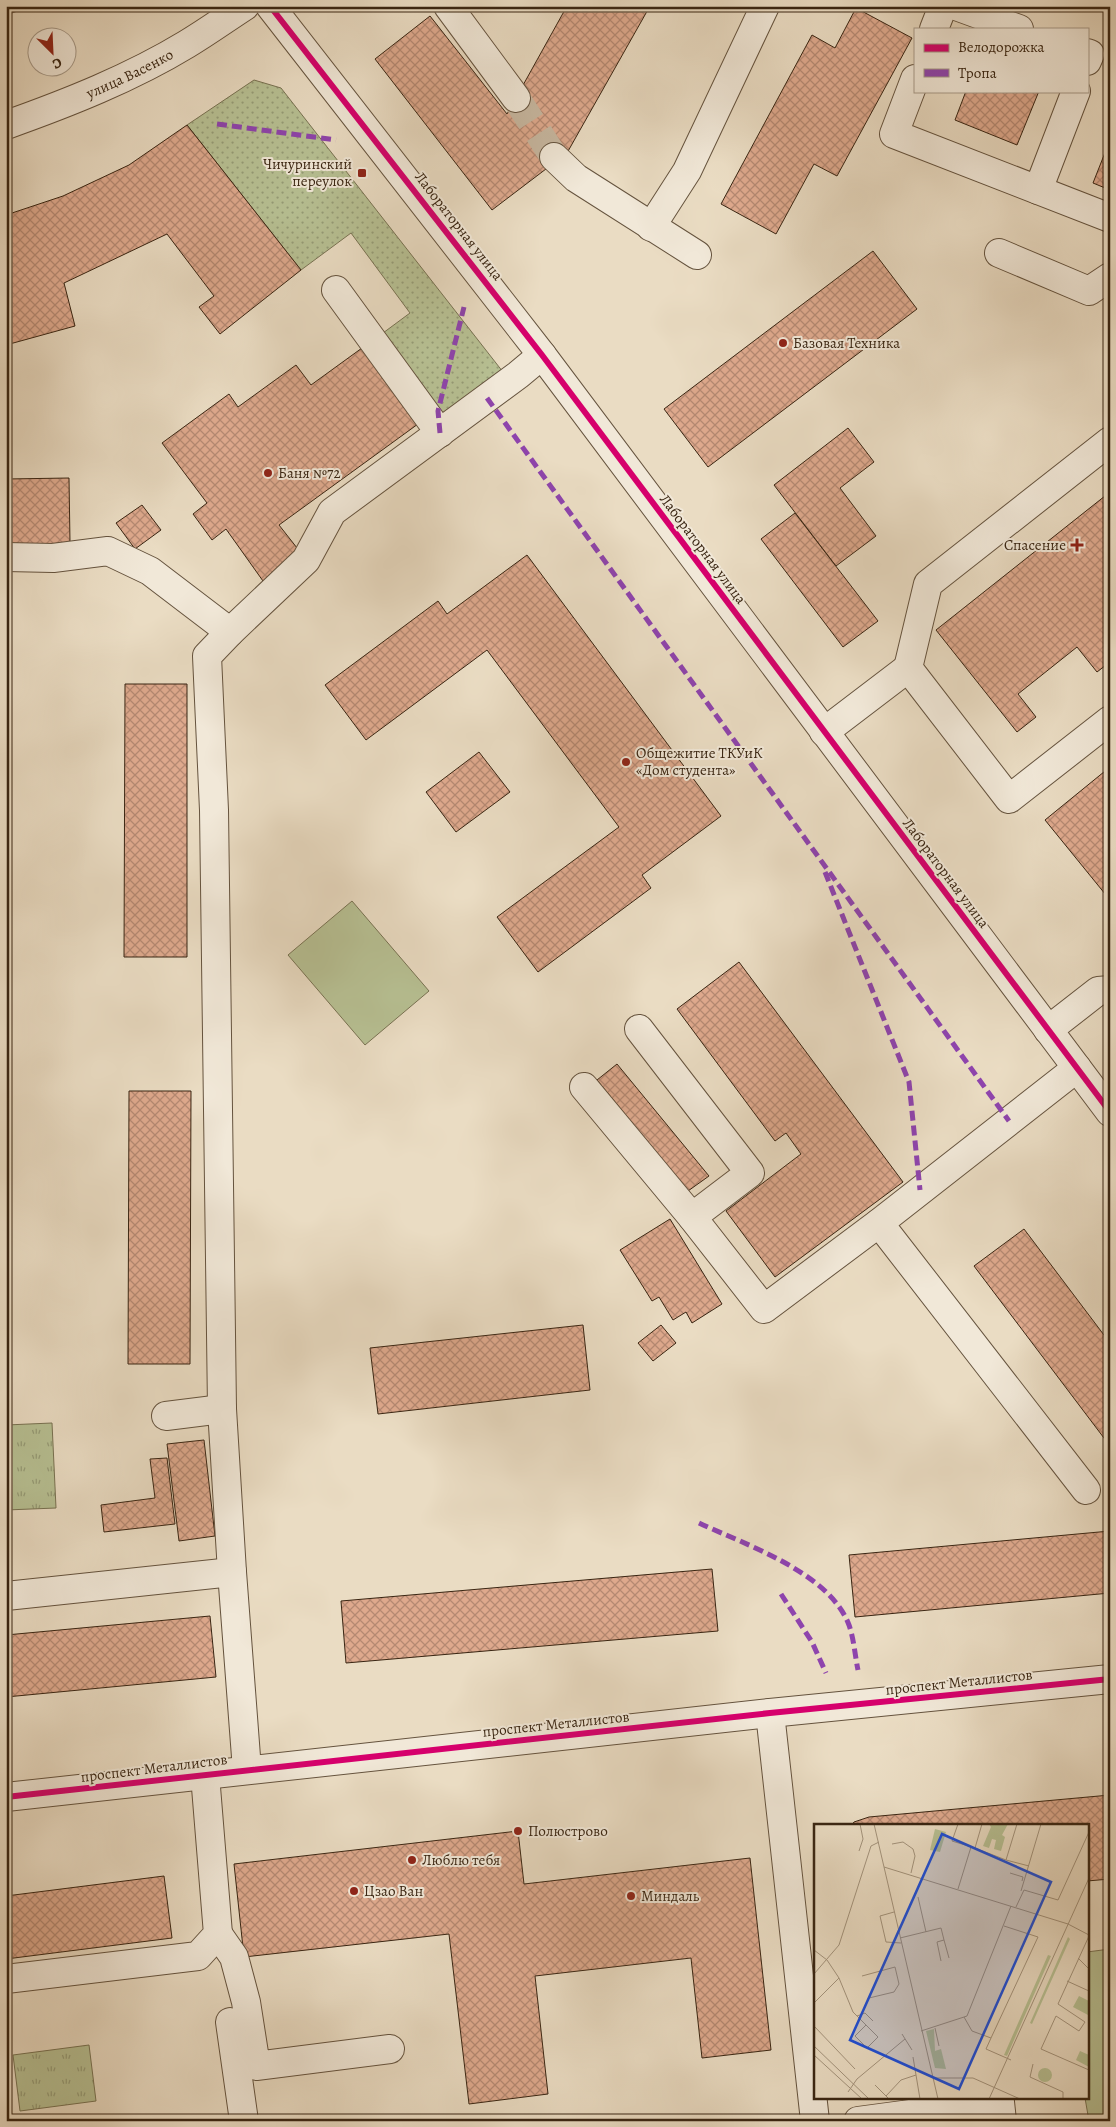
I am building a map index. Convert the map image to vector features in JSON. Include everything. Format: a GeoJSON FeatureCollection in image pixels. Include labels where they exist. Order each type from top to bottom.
{"type":"FeatureCollection","features":[{"type":"Feature","properties":{"kind":"street","name":"улица Васенко"},"geometry":{"type":"LineString","coordinates":[[6,125],[53,109],[124,77],[186,45],[245,6]]}},
{"type":"Feature","properties":{"kind":"street","name":"Лабораторная улица"},"geometry":{"type":"LineString","coordinates":[[270,6],[542,355],[1110,1112]]}},
{"type":"Feature","properties":{"kind":"street"},"geometry":{"type":"LineString","coordinates":[[448,6],[516,98]]}},
{"type":"Feature","properties":{"kind":"street"},"geometry":{"type":"LineString","coordinates":[[650,227],[687,172],[765,6]]}},
{"type":"Feature","properties":{"kind":"street"},"geometry":{"type":"LineString","coordinates":[[934,28],[943,6]]}},
{"type":"Feature","properties":{"kind":"street"},"geometry":{"type":"LineString","coordinates":[[956,6],[1016,28]]}},
{"type":"Feature","properties":{"kind":"street"},"geometry":{"type":"LineString","coordinates":[[914,83],[894,134],[1110,218]]}},
{"type":"Feature","properties":{"kind":"street"},"geometry":{"type":"LineString","coordinates":[[1038,190],[1076,92]]}},
{"type":"Feature","properties":{"kind":"street"},"geometry":{"type":"LineString","coordinates":[[554,157],[576,178],[650,227],[697,255]]}},
{"type":"Feature","properties":{"kind":"street"},"geometry":{"type":"LineString","coordinates":[[999,253],[1089,291],[1110,276]]}},
{"type":"Feature","properties":{"kind":"street"},"geometry":{"type":"LineString","coordinates":[[336,290],[440,433]]}},
{"type":"Feature","properties":{"kind":"street"},"geometry":{"type":"LineString","coordinates":[[247,1770],[222,1409],[214,810],[207,656],[306,560],[332,512],[518,376],[542,355]]}},
{"type":"Feature","properties":{"kind":"street"},"geometry":{"type":"LineString","coordinates":[[824,732],[908,668],[928,584],[1110,441]]}},
{"type":"Feature","properties":{"kind":"street"},"geometry":{"type":"LineString","coordinates":[[6,557],[53,558],[108,551],[150,571],[230,632]]}},
{"type":"Feature","properties":{"kind":"street"},"geometry":{"type":"LineString","coordinates":[[908,668],[1009,799],[1110,720]]}},
{"type":"Feature","properties":{"kind":"street"},"geometry":{"type":"LineString","coordinates":[[1048,1030],[1098,991],[1110,990]]}},
{"type":"Feature","properties":{"kind":"street"},"geometry":{"type":"LineString","coordinates":[[639,1029],[750,1173],[692,1217]]}},
{"type":"Feature","properties":{"kind":"street"},"geometry":{"type":"LineString","coordinates":[[584,1087],[692,1217],[764,1309],[879,1223],[1077,1068]]}},
{"type":"Feature","properties":{"kind":"street"},"geometry":{"type":"LineString","coordinates":[[879,1223],[1086,1490]]}},
{"type":"Feature","properties":{"kind":"street"},"geometry":{"type":"LineString","coordinates":[[166,1416],[222,1409]]}},
{"type":"Feature","properties":{"kind":"street"},"geometry":{"type":"LineString","coordinates":[[6,1596],[232,1572]]}},
{"type":"Feature","properties":{"kind":"street","name":"проспект Металлистов"},"geometry":{"type":"LineString","coordinates":[[6,1797],[770,1713],[1110,1679]]}},
{"type":"Feature","properties":{"kind":"street"},"geometry":{"type":"LineString","coordinates":[[770,1713],[815,2121]]}},
{"type":"Feature","properties":{"kind":"street"},"geometry":{"type":"LineString","coordinates":[[205,1775],[218,1934],[244,2121]]}},
{"type":"Feature","properties":{"kind":"street"},"geometry":{"type":"LineString","coordinates":[[6,1979],[198,1956],[218,1934]]}},
{"type":"Feature","properties":{"kind":"street"},"geometry":{"type":"LineString","coordinates":[[218,1934],[234,1957],[246,2002],[256,2066],[390,2049]]}},
{"type":"Feature","properties":{"kind":"street"},"geometry":{"type":"LineString","coordinates":[[858,2121],[1000,2102],[1002,2121]]}},
{"type":"Feature","properties":{"kind":"green space"},"geometry":{"type":"Polygon","coordinates":[[[254,80],[281,88],[503,372],[445,418],[383,333],[410,313],[351,233],[301,270],[187,125],[254,80]]]}},
{"type":"Feature","properties":{"kind":"green space"},"geometry":{"type":"Polygon","coordinates":[[[352,901],[429,991],[365,1045],[288,955],[352,901]]]}},
{"type":"Feature","properties":{"kind":"green space"},"geometry":{"type":"Polygon","coordinates":[[[52,1423],[56,1508],[6,1510],[6,1425],[52,1423]]]}},
{"type":"Feature","properties":{"kind":"green space"},"geometry":{"type":"Polygon","coordinates":[[[1110,1949],[1110,2121],[1089,2121],[1085,2100],[1088,2100],[1088,1952],[1110,1949]]]}},
{"type":"Feature","properties":{"kind":"green space"},"geometry":{"type":"Polygon","coordinates":[[[89,2045],[96,2101],[20,2111],[13,2055],[89,2045]]]}},
{"type":"Feature","properties":{"kind":"building"},"geometry":{"type":"Polygon","coordinates":[[[6,6],[32,6],[6,15],[6,6]]]}},
{"type":"Feature","properties":{"kind":"building"},"geometry":{"type":"Polygon","coordinates":[[[567,6],[650,6],[567,153],[492,210],[375,59],[430,16],[507,114],[567,6]]]}},
{"type":"Feature","properties":{"kind":"building"},"geometry":{"type":"Polygon","coordinates":[[[856,8],[912,38],[837,176],[814,164],[776,234],[721,204],[812,35],[835,48],[856,8]]]}},
{"type":"Feature","properties":{"kind":"building"},"geometry":{"type":"Polygon","coordinates":[[[966,92],[1039,92],[1017,145],[955,120],[966,92]]]}},
{"type":"Feature","properties":{"kind":"building"},"geometry":{"type":"Polygon","coordinates":[[[187,125],[301,270],[220,334],[199,307],[214,296],[167,234],[64,283],[75,326],[6,345],[6,215],[63,196],[129,165],[187,125]]]}},
{"type":"Feature","properties":{"kind":"building"},"geometry":{"type":"Polygon","coordinates":[[[1110,140],[1110,190],[1093,183],[1110,140]]]}},
{"type":"Feature","properties":{"kind":"building"},"geometry":{"type":"Polygon","coordinates":[[[873,251],[917,309],[708,467],[664,409],[873,251]]]}},
{"type":"Feature","properties":{"kind":"building","name":"Баня №72"},"geometry":{"type":"Polygon","coordinates":[[[362,348],[418,424],[279,525],[301,553],[263,581],[226,529],[212,540],[193,514],[207,503],[162,443],[229,394],[238,407],[296,365],[311,385],[362,348]]]}},
{"type":"Feature","properties":{"kind":"building"},"geometry":{"type":"Polygon","coordinates":[[[848,428],[874,462],[840,488],[876,536],[836,566],[774,485],[848,428]]]}},
{"type":"Feature","properties":{"kind":"building"},"geometry":{"type":"Polygon","coordinates":[[[69,478],[70,543],[6,545],[6,479],[69,478]]]}},
{"type":"Feature","properties":{"kind":"building"},"geometry":{"type":"Polygon","coordinates":[[[1110,492],[1110,662],[1097,672],[1077,647],[1018,694],[1036,717],[1017,732],[936,630],[1110,492]]]}},
{"type":"Feature","properties":{"kind":"building"},"geometry":{"type":"Polygon","coordinates":[[[142,505],[161,530],[135,549],[116,523],[142,505]]]}},
{"type":"Feature","properties":{"kind":"building"},"geometry":{"type":"Polygon","coordinates":[[[795,513],[878,621],[843,647],[761,539],[795,513]]]}},
{"type":"Feature","properties":{"kind":"building","name":"Общежитие ТКУиК «Дом студента»"},"geometry":{"type":"Polygon","coordinates":[[[527,555],[721,816],[642,875],[651,888],[538,972],[497,917],[619,827],[487,650],[366,740],[325,685],[438,601],[447,614],[527,555]]]}},
{"type":"Feature","properties":{"kind":"building"},"geometry":{"type":"Polygon","coordinates":[[[125,684],[187,684],[187,957],[124,957],[125,684]]]}},
{"type":"Feature","properties":{"kind":"building"},"geometry":{"type":"Polygon","coordinates":[[[479,752],[510,792],[456,832],[426,792],[479,752]]]}},
{"type":"Feature","properties":{"kind":"building"},"geometry":{"type":"Polygon","coordinates":[[[1110,767],[1110,900],[1045,820],[1110,767]]]}},
{"type":"Feature","properties":{"kind":"building"},"geometry":{"type":"Polygon","coordinates":[[[739,962],[903,1182],[775,1277],[726,1211],[801,1154],[786,1133],[775,1141],[677,1009],[739,962]]]}},
{"type":"Feature","properties":{"kind":"building"},"geometry":{"type":"Polygon","coordinates":[[[617,1064],[709,1176],[688,1191],[597,1080],[617,1064]]]}},
{"type":"Feature","properties":{"kind":"building"},"geometry":{"type":"Polygon","coordinates":[[[129,1091],[191,1091],[190,1364],[128,1364],[129,1091]]]}},
{"type":"Feature","properties":{"kind":"building"},"geometry":{"type":"Polygon","coordinates":[[[670,1219],[722,1304],[692,1323],[686,1312],[673,1320],[659,1297],[652,1301],[620,1250],[670,1219]]]}},
{"type":"Feature","properties":{"kind":"building"},"geometry":{"type":"Polygon","coordinates":[[[1024,1229],[1110,1343],[1110,1446],[974,1266],[1024,1229]]]}},
{"type":"Feature","properties":{"kind":"building"},"geometry":{"type":"Polygon","coordinates":[[[583,1325],[590,1390],[378,1414],[370,1348],[583,1325]]]}},
{"type":"Feature","properties":{"kind":"building"},"geometry":{"type":"Polygon","coordinates":[[[661,1325],[676,1343],[653,1361],[638,1343],[661,1325]]]}},
{"type":"Feature","properties":{"kind":"building"},"geometry":{"type":"Polygon","coordinates":[[[204,1440],[215,1536],[179,1541],[167,1444],[204,1440]]]}},
{"type":"Feature","properties":{"kind":"building"},"geometry":{"type":"Polygon","coordinates":[[[167,1458],[175,1524],[104,1532],[101,1505],[155,1498],[150,1459],[167,1458]]]}},
{"type":"Feature","properties":{"kind":"building"},"geometry":{"type":"Polygon","coordinates":[[[1110,1531],[1110,1593],[855,1617],[849,1555],[1110,1531]]]}},
{"type":"Feature","properties":{"kind":"building"},"geometry":{"type":"Polygon","coordinates":[[[712,1569],[718,1631],[346,1663],[341,1601],[712,1569]]]}},
{"type":"Feature","properties":{"kind":"building"},"geometry":{"type":"Polygon","coordinates":[[[210,1616],[216,1677],[6,1697],[6,1635],[210,1616]]]}},
{"type":"Feature","properties":{"kind":"building"},"geometry":{"type":"Polygon","coordinates":[[[1110,1795],[1110,1879],[1088,1881],[1088,1824],[852,1824],[869,1817],[1110,1795]]]}},
{"type":"Feature","properties":{"kind":"building"},"geometry":{"type":"Polygon","coordinates":[[[518,1831],[524,1884],[750,1858],[771,2050],[702,2058],[691,1958],[535,1976],[548,2094],[469,2104],[449,1934],[244,1957],[234,1864],[518,1831]]]}},
{"type":"Feature","properties":{"kind":"building"},"geometry":{"type":"Polygon","coordinates":[[[164,1876],[172,1938],[6,1959],[6,1896],[164,1876]]]}},
{"type":"Feature","properties":{"kind":"tunnel"},"geometry":{"type":"LineString","coordinates":[[516,98],[554,157]]}},
{"type":"Feature","properties":{"kind":"marked path"},"geometry":{"type":"LineString","coordinates":[[217,124],[336,140]]}},
{"type":"Feature","properties":{"kind":"marked path"},"geometry":{"type":"LineString","coordinates":[[440,433],[438,411],[464,307]]}},
{"type":"Feature","properties":{"kind":"marked path"},"geometry":{"type":"LineString","coordinates":[[487,398],[1009,1121]]}},
{"type":"Feature","properties":{"kind":"marked path"},"geometry":{"type":"LineString","coordinates":[[825,872],[909,1082],[920,1190]]}},
{"type":"Feature","properties":{"kind":"marked path"},"geometry":{"type":"LineString","coordinates":[[699,1523],[784,1562],[824,1590],[839,1606],[849,1625],[858,1670]]}},
{"type":"Feature","properties":{"kind":"marked path"},"geometry":{"type":"LineString","coordinates":[[781,1594],[812,1642],[826,1673]]}},
{"type":"Feature","properties":{"kind":"cycle path"},"geometry":{"type":"LineString","coordinates":[[270,6],[542,355],[1110,1112]]}},
{"type":"Feature","properties":{"kind":"cycle path"},"geometry":{"type":"LineString","coordinates":[[6,1797],[770,1713],[1110,1679]]}},
{"type":"Feature","properties":{"kind":"place","name":"Чичуринский переулок"},"geometry":{"type":"Point","coordinates":[362,173]}},
{"type":"Feature","properties":{"kind":"place","name":"Базовая Техника"},"geometry":{"type":"Point","coordinates":[783,343]}},
{"type":"Feature","properties":{"kind":"place","name":"Баня №72"},"geometry":{"type":"Point","coordinates":[268,473]}},
{"type":"Feature","properties":{"kind":"place","name":"Спасение"},"geometry":{"type":"Point","coordinates":[1077,545]}},
{"type":"Feature","properties":{"kind":"place","name":"Общежитие ТКУиК «Дом студента»"},"geometry":{"type":"Point","coordinates":[626,762]}},
{"type":"Feature","properties":{"kind":"place","name":"Полюстрово"},"geometry":{"type":"Point","coordinates":[518,1831]}},
{"type":"Feature","properties":{"kind":"place","name":"Люблю тебя"},"geometry":{"type":"Point","coordinates":[412,1860]}},
{"type":"Feature","properties":{"kind":"place","name":"Цзао Ван"},"geometry":{"type":"Point","coordinates":[354,1891]}},
{"type":"Feature","properties":{"kind":"place","name":"Миндаль"},"geometry":{"type":"Point","coordinates":[631,1896]}}]}
